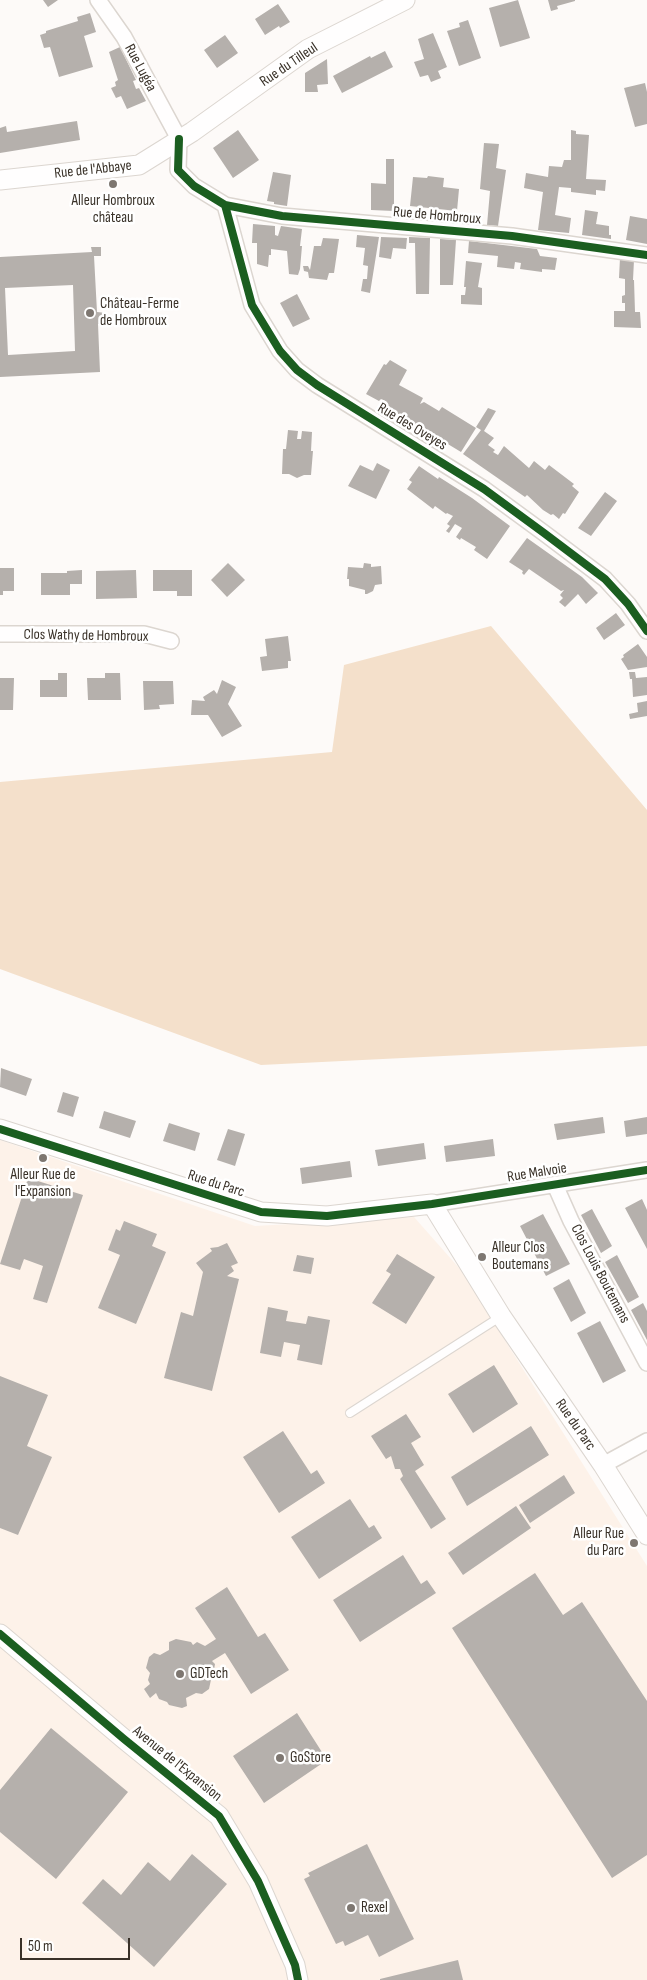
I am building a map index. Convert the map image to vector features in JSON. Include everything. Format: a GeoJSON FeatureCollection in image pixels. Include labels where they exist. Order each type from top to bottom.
{"type":"FeatureCollection","features":[{"type":"Feature","properties":{"kind":"street","name":"Rue Lugéa"},"geometry":{"type":"LineString","coordinates":[[98,0],[124,37],[178,140]]}},
{"type":"Feature","properties":{"kind":"street","name":"Rue du Tilleul"},"geometry":{"type":"LineString","coordinates":[[178,140],[308,49],[405,0]]}},
{"type":"Feature","properties":{"kind":"street","name":"Rue de l'Abbaye"},"geometry":{"type":"LineString","coordinates":[[0,180],[139,165],[178,140]]}},
{"type":"Feature","properties":{"kind":"street"},"geometry":{"type":"LineString","coordinates":[[178,140],[178,170],[194,186],[225,205]]}},
{"type":"Feature","properties":{"kind":"street","name":"Rue de Hombroux"},"geometry":{"type":"LineString","coordinates":[[225,205],[282,216],[512,236],[647,255]]}},
{"type":"Feature","properties":{"kind":"street","name":"Rue des Oveyes"},"geometry":{"type":"LineString","coordinates":[[225,205],[252,305],[280,350],[297,370],[317,385],[484,489],[590,567],[615,590],[647,631]]}},
{"type":"Feature","properties":{"kind":"street","name":"Clos Wathy de Hombroux"},"geometry":{"type":"LineString","coordinates":[[0,634],[144,634],[171,641]]}},
{"type":"Feature","properties":{"kind":"street","name":"Rue du Parc"},"geometry":{"type":"LineString","coordinates":[[0,1129],[260,1212],[327,1216],[432,1204],[501,1316],[603,1465],[647,1535]]}},
{"type":"Feature","properties":{"kind":"street","name":"Rue Malvoie"},"geometry":{"type":"LineString","coordinates":[[432,1204],[647,1170]]}},
{"type":"Feature","properties":{"kind":"street","name":"Clos Louis Boutemans"},"geometry":{"type":"LineString","coordinates":[[555,1184],[571,1221],[647,1363]]}},
{"type":"Feature","properties":{"kind":"street"},"geometry":{"type":"LineString","coordinates":[[603,1465],[647,1441]]}},
{"type":"Feature","properties":{"kind":"street","name":"Avenue de l'Expansion"},"geometry":{"type":"LineString","coordinates":[[0,1634],[219,1816],[258,1881],[295,1965],[298,1980]]}},
{"type":"Feature","properties":{"kind":"lane"},"geometry":{"type":"LineString","coordinates":[[350,1413],[501,1316]]}},
{"type":"Feature","properties":{"kind":"shaded area"},"geometry":{"type":"Polygon","coordinates":[[[491,626],[647,810],[647,1046],[261,1065],[0,969],[0,782],[332,752],[344,665],[491,626]]]}},
{"type":"Feature","properties":{"kind":"shaded area"},"geometry":{"type":"Polygon","coordinates":[[[0,1140],[255,1226],[414,1217],[460,1269],[647,1566],[647,1980],[0,1980],[0,1140]]]}},
{"type":"Feature","properties":{"kind":"building"},"geometry":{"type":"Polygon","coordinates":[[[43,0],[58,0],[48,7],[43,0]]]}},
{"type":"Feature","properties":{"kind":"building"},"geometry":{"type":"Polygon","coordinates":[[[518,0],[530,38],[500,47],[489,8],[518,0]]]}},
{"type":"Feature","properties":{"kind":"building"},"geometry":{"type":"Polygon","coordinates":[[[548,0],[575,1],[557,6],[558,9],[551,11],[548,0]]]}},
{"type":"Feature","properties":{"kind":"building"},"geometry":{"type":"Polygon","coordinates":[[[278,4],[290,22],[280,28],[279,26],[265,35],[255,19],[278,4]]]}},
{"type":"Feature","properties":{"kind":"building"},"geometry":{"type":"Polygon","coordinates":[[[90,13],[96,32],[84,36],[93,67],[59,77],[50,47],[44,48],[40,35],[46,33],[46,31],[78,21],[77,17],[90,13]]]}},
{"type":"Feature","properties":{"kind":"building"},"geometry":{"type":"Polygon","coordinates":[[[468,20],[481,58],[459,66],[447,31],[460,27],[459,23],[468,20]]]}},
{"type":"Feature","properties":{"kind":"building"},"geometry":{"type":"Polygon","coordinates":[[[433,33],[447,67],[438,71],[441,78],[431,82],[428,75],[420,77],[414,62],[424,59],[418,39],[433,33]]]}},
{"type":"Feature","properties":{"kind":"building"},"geometry":{"type":"Polygon","coordinates":[[[225,35],[238,53],[217,68],[204,50],[225,35]]]}},
{"type":"Feature","properties":{"kind":"building"},"geometry":{"type":"Polygon","coordinates":[[[120,47],[136,80],[133,81],[136,89],[139,88],[146,101],[127,109],[121,96],[116,98],[111,88],[116,86],[115,82],[118,80],[109,52],[120,47]]]}},
{"type":"Feature","properties":{"kind":"building"},"geometry":{"type":"Polygon","coordinates":[[[385,51],[393,67],[342,93],[333,76],[370,56],[371,58],[385,51]]]}},
{"type":"Feature","properties":{"kind":"building"},"geometry":{"type":"Polygon","coordinates":[[[327,59],[328,84],[317,85],[318,92],[305,92],[305,73],[327,59]]]}},
{"type":"Feature","properties":{"kind":"building"},"geometry":{"type":"Polygon","coordinates":[[[645,83],[647,92],[647,124],[635,127],[624,88],[645,83]]]}},
{"type":"Feature","properties":{"kind":"building"},"geometry":{"type":"Polygon","coordinates":[[[77,121],[80,140],[0,153],[0,128],[6,126],[7,132],[77,121]]]}},
{"type":"Feature","properties":{"kind":"building"},"geometry":{"type":"Polygon","coordinates":[[[238,130],[259,160],[233,178],[213,148],[238,130]]]}},
{"type":"Feature","properties":{"kind":"building"},"geometry":{"type":"Polygon","coordinates":[[[571,130],[576,131],[576,134],[589,135],[586,179],[606,180],[605,191],[596,190],[596,195],[571,192],[571,188],[559,187],[555,215],[571,218],[569,233],[538,230],[543,192],[524,188],[526,173],[548,177],[549,166],[562,167],[564,160],[571,160],[571,130]]]}},
{"type":"Feature","properties":{"kind":"building"},"geometry":{"type":"Polygon","coordinates":[[[484,143],[499,144],[496,168],[506,170],[498,226],[487,225],[490,191],[480,189],[484,143]]]}},
{"type":"Feature","properties":{"kind":"building"},"geometry":{"type":"Polygon","coordinates":[[[386,159],[394,159],[394,211],[371,210],[371,183],[386,184],[386,159]]]}},
{"type":"Feature","properties":{"kind":"building"},"geometry":{"type":"Polygon","coordinates":[[[273,172],[291,175],[287,206],[267,201],[273,172]]]}},
{"type":"Feature","properties":{"kind":"building"},"geometry":{"type":"Polygon","coordinates":[[[428,176],[444,178],[443,187],[459,189],[457,211],[410,206],[413,177],[427,178],[428,176]]]}},
{"type":"Feature","properties":{"kind":"building"},"geometry":{"type":"Polygon","coordinates":[[[585,210],[598,212],[596,224],[609,226],[611,239],[582,235],[585,210]]]}},
{"type":"Feature","properties":{"kind":"building"},"geometry":{"type":"Polygon","coordinates":[[[630,216],[647,219],[647,244],[626,240],[630,216]]]}},
{"type":"Feature","properties":{"kind":"building"},"geometry":{"type":"Polygon","coordinates":[[[253,224],[275,226],[275,235],[278,236],[281,226],[302,229],[298,275],[289,274],[287,251],[271,249],[268,267],[257,264],[257,243],[252,243],[253,224]]]}},
{"type":"Feature","properties":{"kind":"building"},"geometry":{"type":"Polygon","coordinates":[[[357,235],[379,237],[370,293],[361,291],[363,279],[367,279],[368,266],[363,265],[365,248],[356,247],[357,235]]]}},
{"type":"Feature","properties":{"kind":"building"},"geometry":{"type":"Polygon","coordinates":[[[381,237],[407,238],[406,249],[393,248],[391,259],[379,257],[381,237]]]}},
{"type":"Feature","properties":{"kind":"building"},"geometry":{"type":"Polygon","coordinates":[[[409,237],[430,238],[429,294],[416,294],[415,243],[409,243],[409,237]]]}},
{"type":"Feature","properties":{"kind":"building"},"geometry":{"type":"Polygon","coordinates":[[[323,238],[339,239],[334,273],[329,273],[327,280],[309,278],[308,272],[304,271],[303,266],[308,266],[310,270],[314,246],[321,246],[323,238]]]}},
{"type":"Feature","properties":{"kind":"building"},"geometry":{"type":"Polygon","coordinates":[[[440,239],[456,240],[453,285],[440,285],[440,239]]]}},
{"type":"Feature","properties":{"kind":"building"},"geometry":{"type":"Polygon","coordinates":[[[469,241],[537,249],[540,256],[557,258],[555,270],[542,269],[542,272],[520,269],[521,263],[515,262],[514,269],[497,267],[498,256],[468,253],[469,241]]]}},
{"type":"Feature","properties":{"kind":"building","name":"Château-Ferme de Hombroux"},"geometry":{"type":"Polygon","coordinates":[[[91,247],[101,247],[101,256],[94,256],[97,312],[106,313],[106,322],[98,324],[100,372],[0,377],[0,257],[92,252],[91,247]],[[73,285],[5,288],[8,355],[75,351],[73,285]]]}},
{"type":"Feature","properties":{"kind":"building"},"geometry":{"type":"Polygon","coordinates":[[[620,258],[634,260],[635,312],[640,312],[641,328],[614,327],[614,311],[625,311],[625,303],[622,303],[622,296],[625,295],[625,279],[619,278],[620,258]]]}},
{"type":"Feature","properties":{"kind":"building"},"geometry":{"type":"Polygon","coordinates":[[[466,261],[482,263],[478,287],[482,288],[482,305],[461,304],[461,295],[465,295],[466,287],[464,287],[466,261]]]}},
{"type":"Feature","properties":{"kind":"building"},"geometry":{"type":"Polygon","coordinates":[[[297,294],[310,319],[293,327],[280,303],[297,294]]]}},
{"type":"Feature","properties":{"kind":"building"},"geometry":{"type":"Polygon","coordinates":[[[390,360],[407,370],[399,385],[423,398],[420,404],[424,402],[439,411],[442,407],[476,428],[461,452],[385,406],[387,402],[381,399],[379,401],[366,394],[384,364],[386,365],[390,360]]]}},
{"type":"Feature","properties":{"kind":"building"},"geometry":{"type":"Polygon","coordinates":[[[488,408],[496,411],[484,431],[494,438],[488,445],[495,450],[493,452],[498,455],[504,446],[529,468],[534,461],[545,470],[549,465],[574,484],[572,486],[579,492],[565,514],[563,513],[559,519],[543,510],[527,495],[525,497],[463,454],[481,430],[476,427],[488,408]]]}},
{"type":"Feature","properties":{"kind":"building"},"geometry":{"type":"Polygon","coordinates":[[[288,430],[298,431],[297,439],[301,439],[302,431],[312,432],[311,475],[297,478],[289,474],[282,474],[283,449],[286,449],[288,430]]]}},
{"type":"Feature","properties":{"kind":"building"},"geometry":{"type":"Polygon","coordinates":[[[377,463],[390,470],[376,499],[348,486],[360,465],[373,471],[377,463]]]}},
{"type":"Feature","properties":{"kind":"building"},"geometry":{"type":"Polygon","coordinates":[[[419,466],[472,498],[510,526],[487,559],[474,550],[476,547],[456,537],[462,528],[455,524],[449,533],[446,531],[450,526],[447,524],[453,516],[446,514],[435,506],[433,509],[407,489],[412,482],[409,480],[419,466]]]}},
{"type":"Feature","properties":{"kind":"building"},"geometry":{"type":"Polygon","coordinates":[[[605,492],[617,501],[591,536],[578,528],[605,492]]]}},
{"type":"Feature","properties":{"kind":"building"},"geometry":{"type":"Polygon","coordinates":[[[527,538],[582,577],[598,593],[586,604],[578,594],[565,607],[559,602],[563,598],[560,595],[564,590],[561,591],[529,569],[524,575],[523,571],[509,562],[527,538]]]}},
{"type":"Feature","properties":{"kind":"building"},"geometry":{"type":"Polygon","coordinates":[[[228,563],[245,580],[227,597],[211,580],[228,563]]]}},
{"type":"Feature","properties":{"kind":"building"},"geometry":{"type":"Polygon","coordinates":[[[364,563],[371,564],[371,567],[381,566],[382,584],[375,585],[373,591],[367,594],[365,594],[365,590],[349,586],[349,579],[347,579],[348,567],[363,568],[364,563]]]}},
{"type":"Feature","properties":{"kind":"building"},"geometry":{"type":"Polygon","coordinates":[[[0,568],[14,568],[14,591],[3,591],[3,595],[0,595],[0,568]]]}},
{"type":"Feature","properties":{"kind":"building"},"geometry":{"type":"Polygon","coordinates":[[[82,570],[82,584],[70,584],[70,595],[41,595],[41,573],[67,573],[67,571],[82,570]]]}},
{"type":"Feature","properties":{"kind":"building"},"geometry":{"type":"Polygon","coordinates":[[[136,570],[137,598],[96,599],[96,571],[136,570]]]}},
{"type":"Feature","properties":{"kind":"building"},"geometry":{"type":"Polygon","coordinates":[[[153,570],[192,570],[192,596],[177,596],[177,591],[153,591],[153,570]]]}},
{"type":"Feature","properties":{"kind":"building"},"geometry":{"type":"Polygon","coordinates":[[[616,613],[625,625],[604,640],[596,628],[616,613]]]}},
{"type":"Feature","properties":{"kind":"building"},"geometry":{"type":"Polygon","coordinates":[[[288,636],[291,661],[288,661],[288,668],[262,671],[260,657],[267,656],[265,639],[288,636]]]}},
{"type":"Feature","properties":{"kind":"building"},"geometry":{"type":"Polygon","coordinates":[[[638,644],[647,657],[647,667],[628,670],[621,659],[624,657],[623,655],[638,644]]]}},
{"type":"Feature","properties":{"kind":"building"},"geometry":{"type":"Polygon","coordinates":[[[629,672],[635,672],[636,678],[647,677],[647,695],[633,697],[632,679],[630,679],[629,672]]]}},
{"type":"Feature","properties":{"kind":"building"},"geometry":{"type":"Polygon","coordinates":[[[58,673],[67,673],[67,697],[40,697],[40,680],[58,680],[58,673]]]}},
{"type":"Feature","properties":{"kind":"building"},"geometry":{"type":"Polygon","coordinates":[[[105,673],[120,673],[121,700],[88,700],[87,678],[105,678],[105,673]]]}},
{"type":"Feature","properties":{"kind":"building"},"geometry":{"type":"Polygon","coordinates":[[[0,678],[14,678],[13,710],[0,710],[0,678]]]}},
{"type":"Feature","properties":{"kind":"building"},"geometry":{"type":"Polygon","coordinates":[[[222,680],[236,687],[228,704],[242,726],[222,737],[208,715],[191,715],[192,700],[205,701],[203,697],[214,690],[217,694],[222,680]]]}},
{"type":"Feature","properties":{"kind":"building"},"geometry":{"type":"Polygon","coordinates":[[[143,681],[173,681],[174,704],[159,705],[160,709],[144,710],[143,681]]]}},
{"type":"Feature","properties":{"kind":"building"},"geometry":{"type":"Polygon","coordinates":[[[647,701],[647,716],[630,719],[629,714],[638,712],[637,703],[647,701]]]}},
{"type":"Feature","properties":{"kind":"building"},"geometry":{"type":"Polygon","coordinates":[[[1,1068],[32,1079],[26,1096],[0,1087],[1,1068]]]}},
{"type":"Feature","properties":{"kind":"building"},"geometry":{"type":"Polygon","coordinates":[[[63,1092],[79,1097],[73,1117],[57,1112],[63,1092]]]}},
{"type":"Feature","properties":{"kind":"building"},"geometry":{"type":"Polygon","coordinates":[[[104,1111],[136,1121],[130,1138],[99,1128],[104,1111]]]}},
{"type":"Feature","properties":{"kind":"building"},"geometry":{"type":"Polygon","coordinates":[[[603,1117],[605,1133],[557,1140],[554,1124],[603,1117]]]}},
{"type":"Feature","properties":{"kind":"building"},"geometry":{"type":"Polygon","coordinates":[[[647,1117],[647,1134],[626,1137],[624,1121],[647,1117]]]}},
{"type":"Feature","properties":{"kind":"building"},"geometry":{"type":"Polygon","coordinates":[[[169,1123],[200,1133],[195,1151],[163,1141],[169,1123]]]}},
{"type":"Feature","properties":{"kind":"building"},"geometry":{"type":"Polygon","coordinates":[[[228,1129],[245,1134],[235,1166],[217,1160],[228,1129]]]}},
{"type":"Feature","properties":{"kind":"building"},"geometry":{"type":"Polygon","coordinates":[[[493,1139],[495,1156],[446,1162],[444,1146],[493,1139]]]}},
{"type":"Feature","properties":{"kind":"building"},"geometry":{"type":"Polygon","coordinates":[[[424,1143],[426,1159],[378,1166],[375,1150],[424,1143]]]}},
{"type":"Feature","properties":{"kind":"building"},"geometry":{"type":"Polygon","coordinates":[[[350,1161],[352,1177],[302,1184],[300,1168],[350,1161]]]}},
{"type":"Feature","properties":{"kind":"building"},"geometry":{"type":"Polygon","coordinates":[[[28,1178],[83,1195],[47,1303],[33,1299],[43,1266],[24,1259],[20,1270],[0,1264],[28,1178]]]}},
{"type":"Feature","properties":{"kind":"building"},"geometry":{"type":"Polygon","coordinates":[[[642,1199],[647,1210],[647,1249],[625,1208],[642,1199]]]}},
{"type":"Feature","properties":{"kind":"building"},"geometry":{"type":"Polygon","coordinates":[[[592,1209],[612,1246],[601,1253],[581,1215],[592,1209]]]}},
{"type":"Feature","properties":{"kind":"building"},"geometry":{"type":"Polygon","coordinates":[[[543,1214],[570,1264],[546,1276],[520,1226],[543,1214]]]}},
{"type":"Feature","properties":{"kind":"building"},"geometry":{"type":"Polygon","coordinates":[[[124,1221],[157,1234],[152,1246],[166,1252],[136,1324],[98,1308],[120,1255],[108,1250],[116,1229],[120,1231],[124,1221]]]}},
{"type":"Feature","properties":{"kind":"building"},"geometry":{"type":"Polygon","coordinates":[[[227,1243],[238,1263],[231,1266],[234,1271],[227,1276],[239,1279],[212,1391],[164,1378],[181,1312],[193,1316],[203,1272],[196,1263],[212,1251],[210,1248],[227,1243]]]}},
{"type":"Feature","properties":{"kind":"building"},"geometry":{"type":"Polygon","coordinates":[[[397,1254],[435,1277],[406,1324],[372,1303],[391,1274],[386,1271],[397,1254]]]}},
{"type":"Feature","properties":{"kind":"building"},"geometry":{"type":"Polygon","coordinates":[[[297,1255],[314,1258],[311,1274],[293,1271],[297,1255]]]}},
{"type":"Feature","properties":{"kind":"building"},"geometry":{"type":"Polygon","coordinates":[[[617,1255],[639,1297],[628,1303],[605,1262],[617,1255]]]}},
{"type":"Feature","properties":{"kind":"building"},"geometry":{"type":"Polygon","coordinates":[[[569,1279],[586,1313],[571,1322],[553,1288],[569,1279]]]}},
{"type":"Feature","properties":{"kind":"building"},"geometry":{"type":"Polygon","coordinates":[[[643,1303],[647,1311],[647,1340],[631,1310],[643,1303]]]}},
{"type":"Feature","properties":{"kind":"building"},"geometry":{"type":"Polygon","coordinates":[[[268,1307],[288,1311],[286,1321],[306,1324],[308,1316],[330,1320],[322,1365],[297,1360],[300,1345],[284,1342],[281,1357],[260,1353],[268,1307]]]}},
{"type":"Feature","properties":{"kind":"building"},"geometry":{"type":"Polygon","coordinates":[[[600,1321],[626,1371],[603,1383],[577,1333],[600,1321]]]}},
{"type":"Feature","properties":{"kind":"building"},"geometry":{"type":"Polygon","coordinates":[[[494,1365],[518,1404],[473,1433],[448,1394],[494,1365]]]}},
{"type":"Feature","properties":{"kind":"building"},"geometry":{"type":"Polygon","coordinates":[[[0,1376],[48,1395],[27,1446],[52,1457],[18,1535],[0,1528],[0,1376]]]}},
{"type":"Feature","properties":{"kind":"building"},"geometry":{"type":"Polygon","coordinates":[[[406,1414],[421,1437],[411,1443],[424,1465],[415,1471],[446,1519],[431,1529],[400,1479],[403,1476],[400,1469],[395,1469],[391,1456],[386,1459],[371,1436],[406,1414]]]}},
{"type":"Feature","properties":{"kind":"building"},"geometry":{"type":"Polygon","coordinates":[[[531,1426],[549,1455],[467,1506],[451,1477],[531,1426]]]}},
{"type":"Feature","properties":{"kind":"building"},"geometry":{"type":"Polygon","coordinates":[[[283,1431],[311,1474],[317,1470],[325,1483],[279,1513],[243,1457],[283,1431]]]}},
{"type":"Feature","properties":{"kind":"building"},"geometry":{"type":"Polygon","coordinates":[[[564,1475],[575,1493],[530,1523],[519,1505],[564,1475]]]}},
{"type":"Feature","properties":{"kind":"building"},"geometry":{"type":"Polygon","coordinates":[[[350,1499],[369,1528],[374,1525],[382,1538],[319,1579],[291,1537],[350,1499]]]}},
{"type":"Feature","properties":{"kind":"building"},"geometry":{"type":"Polygon","coordinates":[[[516,1506],[531,1528],[463,1575],[448,1553],[516,1506]]]}},
{"type":"Feature","properties":{"kind":"building"},"geometry":{"type":"Polygon","coordinates":[[[403,1555],[421,1584],[427,1580],[436,1593],[360,1642],[333,1600],[403,1555]]]}},
{"type":"Feature","properties":{"kind":"building"},"geometry":{"type":"Polygon","coordinates":[[[535,1573],[563,1615],[582,1602],[647,1701],[647,1855],[612,1878],[452,1628],[535,1573]]]}},
{"type":"Feature","properties":{"kind":"building"},"geometry":{"type":"Polygon","coordinates":[[[227,1587],[258,1637],[265,1633],[289,1670],[251,1694],[225,1653],[212,1661],[215,1664],[214,1670],[210,1672],[212,1675],[209,1689],[202,1694],[196,1693],[186,1698],[187,1706],[182,1708],[169,1705],[167,1702],[159,1699],[156,1693],[150,1698],[144,1689],[150,1684],[148,1680],[150,1673],[146,1668],[149,1657],[154,1653],[160,1655],[169,1650],[169,1642],[176,1639],[191,1642],[193,1645],[197,1642],[205,1646],[216,1639],[195,1608],[227,1587]]]}},
{"type":"Feature","properties":{"kind":"building","name":"GoStore"},"geometry":{"type":"Polygon","coordinates":[[[297,1713],[327,1760],[264,1803],[233,1756],[297,1713]]]}},
{"type":"Feature","properties":{"kind":"building"},"geometry":{"type":"Polygon","coordinates":[[[51,1728],[128,1792],[56,1879],[0,1832],[0,1790],[51,1728]]]}},
{"type":"Feature","properties":{"kind":"building"},"geometry":{"type":"Polygon","coordinates":[[[367,1844],[414,1939],[379,1957],[368,1935],[345,1946],[343,1941],[336,1944],[304,1879],[310,1876],[308,1873],[367,1844]]]}},
{"type":"Feature","properties":{"kind":"building"},"geometry":{"type":"Polygon","coordinates":[[[192,1854],[227,1884],[154,1967],[82,1903],[103,1879],[121,1895],[148,1862],[170,1881],[192,1854]]]}},
{"type":"Feature","properties":{"kind":"building"},"geometry":{"type":"Polygon","coordinates":[[[458,1960],[463,1980],[380,1980],[380,1979],[458,1960]]]}},
{"type":"Feature","properties":{"kind":"cycle path"},"geometry":{"type":"LineString","coordinates":[[179,139],[178,170],[194,186],[225,205],[282,216],[512,236],[647,255]]}},
{"type":"Feature","properties":{"kind":"cycle path"},"geometry":{"type":"LineString","coordinates":[[225,205],[252,305],[280,351],[297,370],[317,385],[484,489],[544,533],[605,579],[628,604],[647,631]]}},
{"type":"Feature","properties":{"kind":"cycle path"},"geometry":{"type":"LineString","coordinates":[[0,1129],[261,1212],[327,1216],[432,1204],[647,1170]]}},
{"type":"Feature","properties":{"kind":"cycle path"},"geometry":{"type":"LineString","coordinates":[[0,1634],[219,1816],[258,1881],[295,1965],[298,1980]]}},
{"type":"Feature","properties":{"kind":"place","name":"Alleur Hombroux château"},"geometry":{"type":"Point","coordinates":[113,184]}},
{"type":"Feature","properties":{"kind":"place","name":"Château-Ferme de Hombroux"},"geometry":{"type":"Point","coordinates":[90,313]}},
{"type":"Feature","properties":{"kind":"place","name":"Alleur Rue de l'Expansion"},"geometry":{"type":"Point","coordinates":[43,1158]}},
{"type":"Feature","properties":{"kind":"place","name":"Alleur Clos Boutemans"},"geometry":{"type":"Point","coordinates":[482,1257]}},
{"type":"Feature","properties":{"kind":"place","name":"Alleur Rue du Parc"},"geometry":{"type":"Point","coordinates":[634,1543]}},
{"type":"Feature","properties":{"kind":"place","name":"GDTech"},"geometry":{"type":"Point","coordinates":[180,1674]}},
{"type":"Feature","properties":{"kind":"place","name":"GoStore"},"geometry":{"type":"Point","coordinates":[280,1758]}},
{"type":"Feature","properties":{"kind":"place","name":"Rexel"},"geometry":{"type":"Point","coordinates":[351,1908]}}]}
